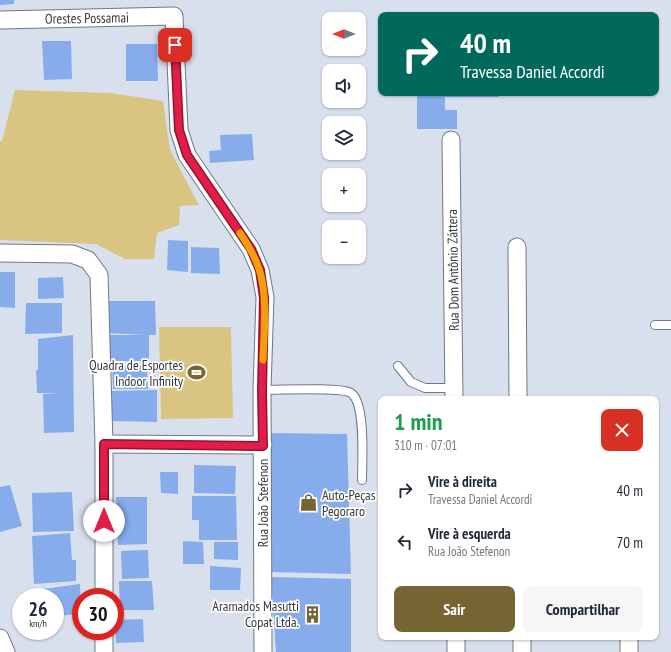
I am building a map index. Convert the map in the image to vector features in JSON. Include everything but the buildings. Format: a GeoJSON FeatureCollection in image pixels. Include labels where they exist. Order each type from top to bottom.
{"type":"FeatureCollection","features":[{"type":"Feature","properties":{"kind":"street","name":"Orestes Possamai"},"geometry":{"type":"LineString","coordinates":[[0,20],[174,16]]}},
{"type":"Feature","properties":{"kind":"street","name":"Rua João Stefenon"},"geometry":{"type":"LineString","coordinates":[[174,16],[179,130],[187,155],[251,249],[260,270],[264,298],[262,390],[263,652]]}},
{"type":"Feature","properties":{"kind":"street","name":"Rua Dom Antônio Záttera"},"geometry":{"type":"LineString","coordinates":[[451,140],[454,394]]}},
{"type":"Feature","properties":{"kind":"street"},"geometry":{"type":"LineString","coordinates":[[517,247],[518,396]]}},
{"type":"Feature","properties":{"kind":"street"},"geometry":{"type":"LineString","coordinates":[[0,253],[72,254],[88,260],[98,275],[104,444],[104,588]]}},
{"type":"Feature","properties":{"kind":"street"},"geometry":{"type":"LineString","coordinates":[[104,444],[263,446]]}},
{"type":"Feature","properties":{"kind":"street"},"geometry":{"type":"LineString","coordinates":[[0,638],[6,652]]}},
{"type":"Feature","properties":{"kind":"street"},"geometry":{"type":"LineString","coordinates":[[104,640],[104,652]]}},
{"type":"Feature","properties":{"kind":"street"},"geometry":{"type":"LineString","coordinates":[[456,640],[456,652]]}},
{"type":"Feature","properties":{"kind":"street"},"geometry":{"type":"LineString","coordinates":[[522,640],[522,652]]}},
{"type":"Feature","properties":{"kind":"street"},"geometry":{"type":"LineString","coordinates":[[629,640],[629,652]]}},
{"type":"Feature","properties":{"kind":"lane"},"geometry":{"type":"LineString","coordinates":[[655,325],[671,325]]}},
{"type":"Feature","properties":{"kind":"lane"},"geometry":{"type":"LineString","coordinates":[[398,366],[411,382],[425,388],[454,394]]}},
{"type":"Feature","properties":{"kind":"lane"},"geometry":{"type":"LineString","coordinates":[[262,390],[337,390],[352,393],[359,404],[362,422],[362,480]]}},
{"type":"Feature","properties":{"kind":"shaded area"},"geometry":{"type":"Polygon","coordinates":[[[15,90],[111,93],[163,101],[170,150],[199,205],[180,206],[179,225],[157,233],[154,259],[125,259],[96,244],[0,240],[0,141],[2,141],[15,90]]]}},
{"type":"Feature","properties":{"kind":"shaded area","name":"Quadra de Esportes Indoor Infinity"},"geometry":{"type":"Polygon","coordinates":[[[159,327],[231,327],[233,418],[161,419],[159,327]]]}},
{"type":"Feature","properties":{"kind":"slow traffic"},"geometry":{"type":"LineString","coordinates":[[240,233],[251,249],[260,270],[264,298],[263,360]]}},
{"type":"Feature","properties":{"kind":"place","name":"Quadra de Esportes Indoor Infinity"},"geometry":{"type":"Point","coordinates":[196,373]}},
{"type":"Feature","properties":{"kind":"place","name":"Auto-Peças Pegoraro"},"geometry":{"type":"Point","coordinates":[309,503]}},
{"type":"Feature","properties":{"kind":"place","name":"Aramados Masutti Copat Ltda."},"geometry":{"type":"Point","coordinates":[312,614]}},
{"type":"Feature","properties":{"kind":"route"},"geometry":{"type":"LineString","coordinates":[[104,521],[104,444],[263,446],[262,390],[264,298],[260,270],[251,249],[187,155],[179,130],[175,45]]}}]}
